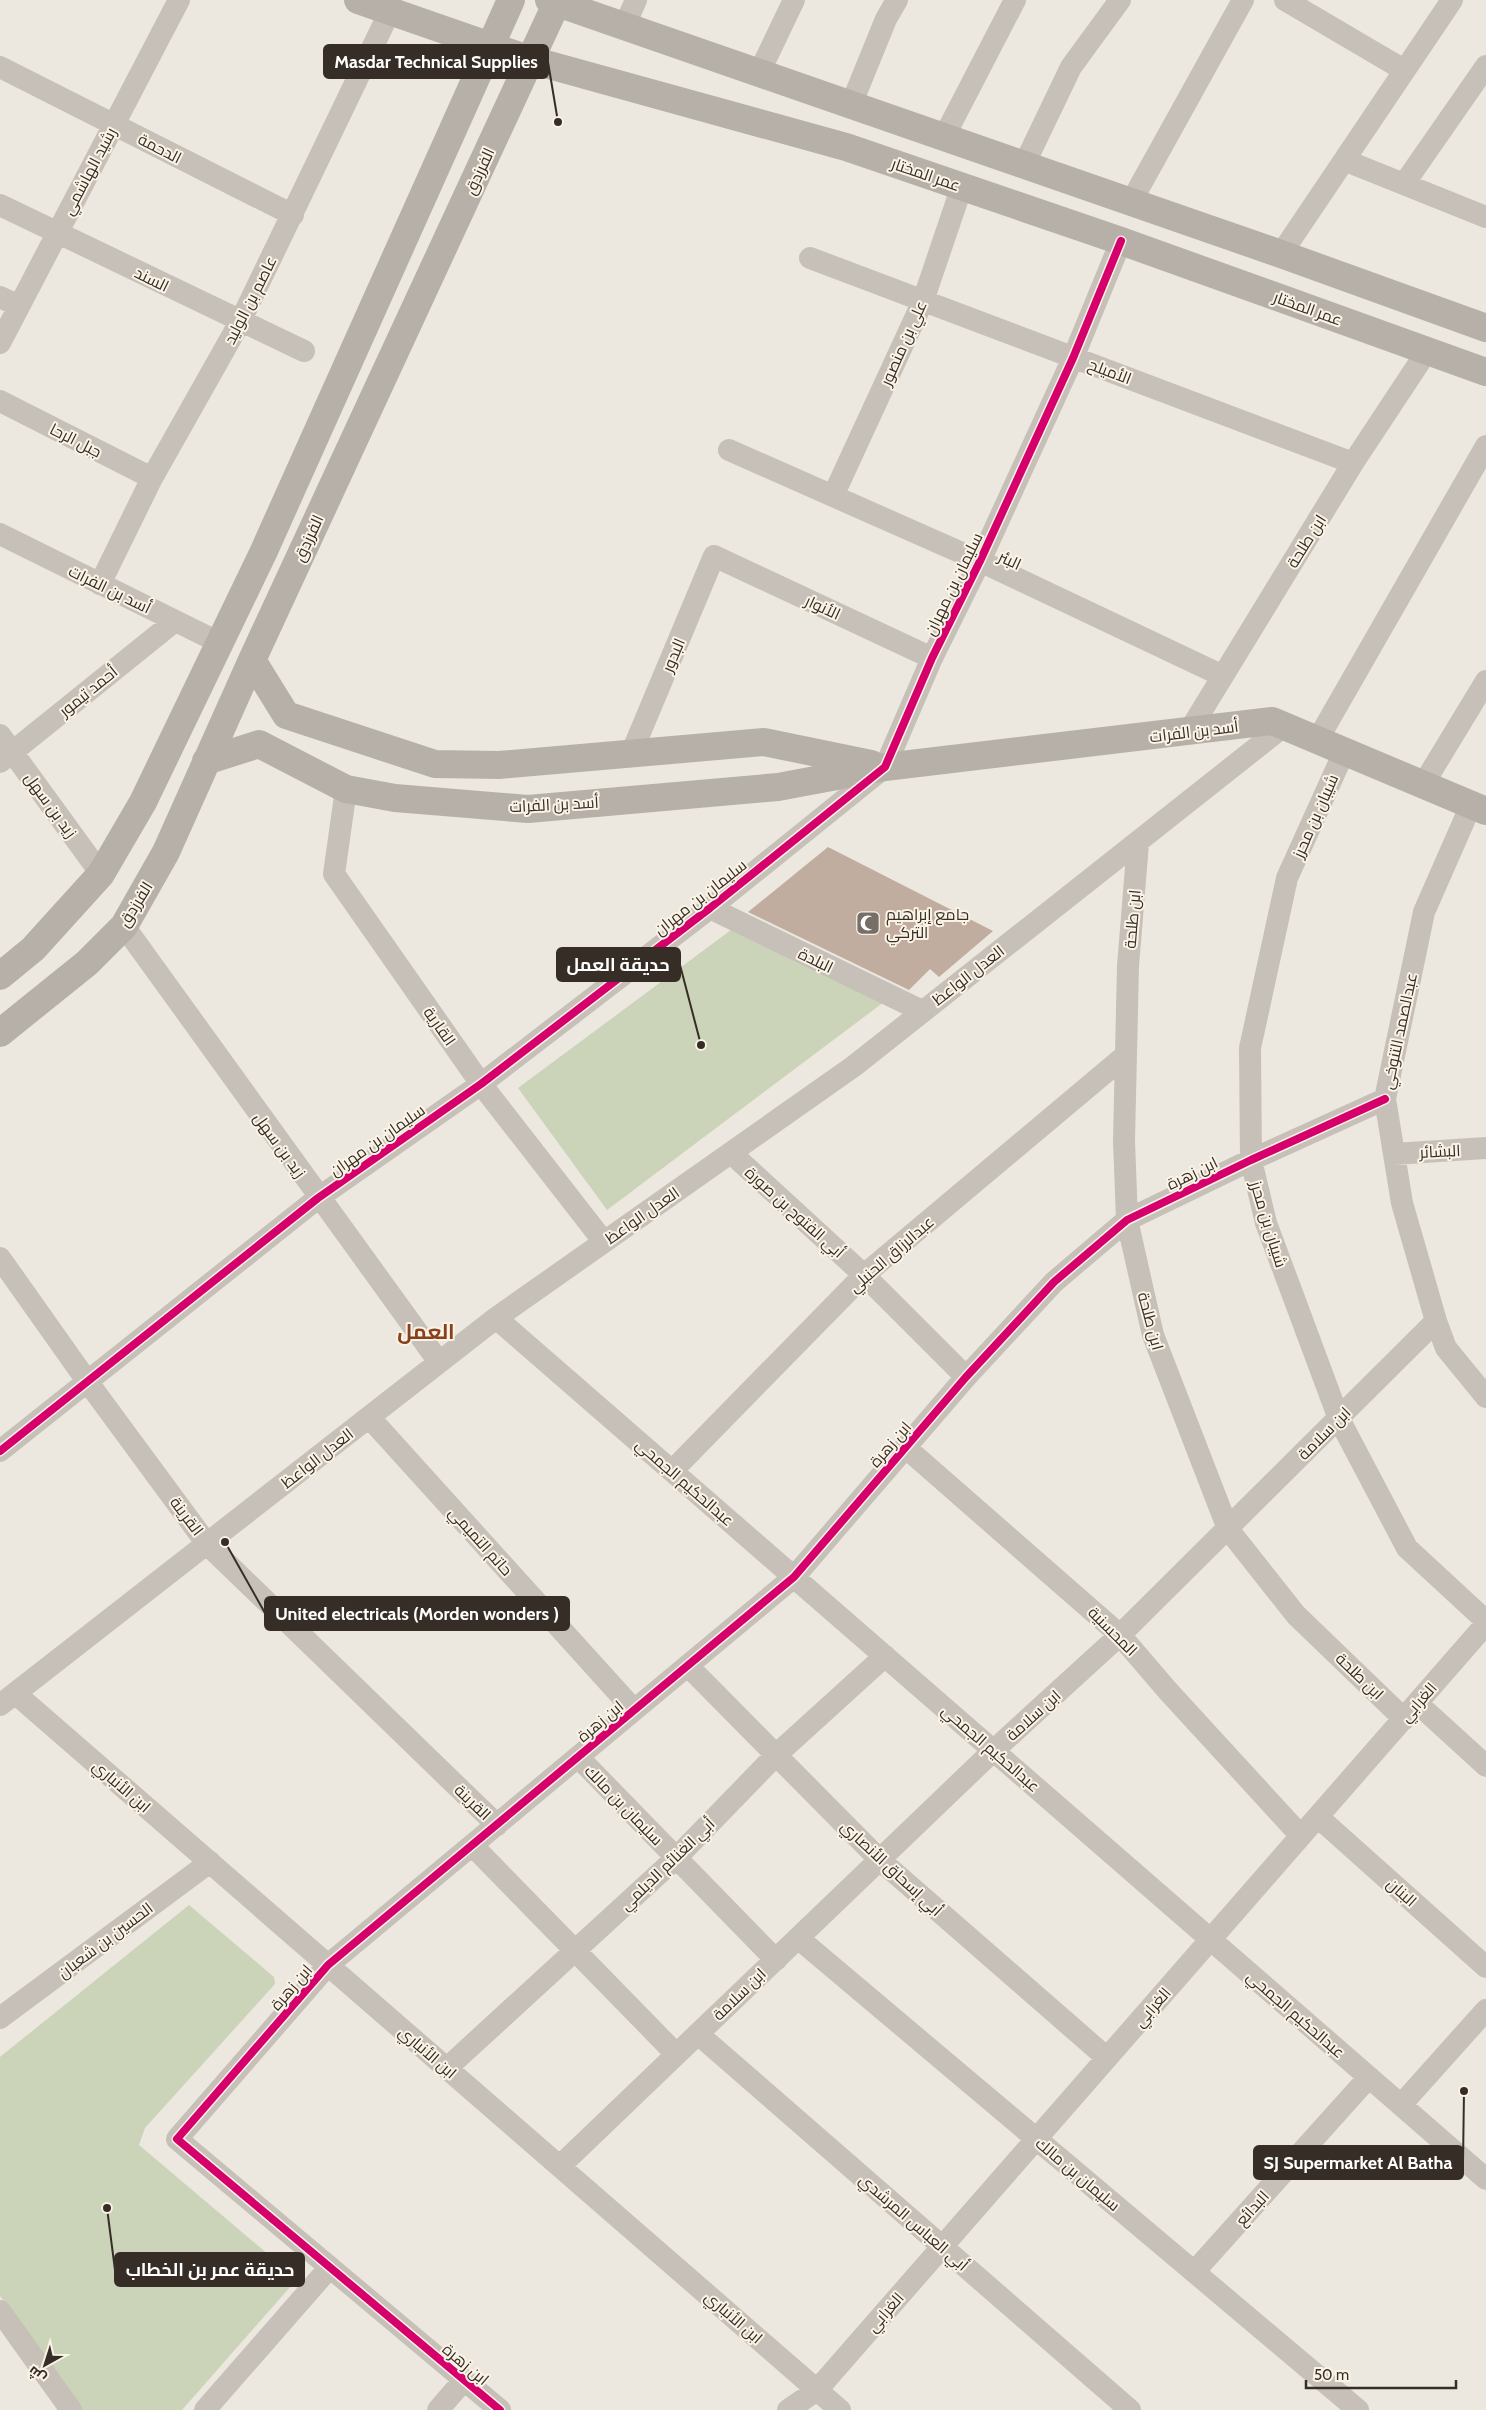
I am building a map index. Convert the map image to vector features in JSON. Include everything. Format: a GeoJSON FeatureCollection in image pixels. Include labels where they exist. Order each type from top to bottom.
{"type":"FeatureCollection","features":[{"type":"Feature","properties":{"kind":"street","name":"رشيد الهاشمي"},"geometry":{"type":"LineString","coordinates":[[0,343],[10,301],[57,233],[179,0]]}},
{"type":"Feature","properties":{"kind":"street","name":"عمر المختار"},"geometry":{"type":"LineString","coordinates":[[358,0],[531,60],[846,147],[1121,240],[1486,372]]}},
{"type":"Feature","properties":{"kind":"street"},"geometry":{"type":"LineString","coordinates":[[0,976],[33,949],[101,874],[143,802],[264,553],[511,0]]}},
{"type":"Feature","properties":{"kind":"street"},"geometry":{"type":"LineString","coordinates":[[624,27],[636,0]]}},
{"type":"Feature","properties":{"kind":"street"},"geometry":{"type":"LineString","coordinates":[[759,73],[794,0]]}},
{"type":"Feature","properties":{"kind":"street"},"geometry":{"type":"LineString","coordinates":[[851,105],[886,18],[898,0]]}},
{"type":"Feature","properties":{"kind":"street"},"geometry":{"type":"LineString","coordinates":[[944,137],[1015,0]]}},
{"type":"Feature","properties":{"kind":"street"},"geometry":{"type":"LineString","coordinates":[[1024,165],[1071,67],[1120,0]]}},
{"type":"Feature","properties":{"kind":"street"},"geometry":{"type":"LineString","coordinates":[[1130,202],[1243,0]]}},
{"type":"Feature","properties":{"kind":"street"},"geometry":{"type":"LineString","coordinates":[[1285,0],[1404,70]]}},
{"type":"Feature","properties":{"kind":"street"},"geometry":{"type":"LineString","coordinates":[[1281,254],[1452,0]]}},
{"type":"Feature","properties":{"kind":"street"},"geometry":{"type":"LineString","coordinates":[[554,1],[624,27],[1281,254],[1486,328]]}},
{"type":"Feature","properties":{"kind":"street","name":"الفرزدق"},"geometry":{"type":"LineString","coordinates":[[0,1033],[87,962],[124,926],[166,852],[252,660],[531,60],[554,1]]}},
{"type":"Feature","properties":{"kind":"street","name":"عاصم بن الوليد"},"geometry":{"type":"LineString","coordinates":[[100,584],[152,478],[240,322],[390,12]]}},
{"type":"Feature","properties":{"kind":"street"},"geometry":{"type":"LineString","coordinates":[[1404,184],[1486,66]]}},
{"type":"Feature","properties":{"kind":"street","name":"الدحمة"},"geometry":{"type":"LineString","coordinates":[[0,67],[293,215]]}},
{"type":"Feature","properties":{"kind":"street"},"geometry":{"type":"LineString","coordinates":[[1344,160],[1485,214]]}},
{"type":"Feature","properties":{"kind":"street","name":"علي بن منصور"},"geometry":{"type":"LineString","coordinates":[[833,496],[923,301],[962,186]]}},
{"type":"Feature","properties":{"kind":"street","name":"السند"},"geometry":{"type":"LineString","coordinates":[[0,206],[304,351]]}},
{"type":"Feature","properties":{"kind":"street","name":"سليمان بن مهران"},"geometry":{"type":"LineString","coordinates":[[0,1451],[318,1198],[481,1084],[710,908],[884,767],[932,658],[980,561],[1073,358],[1121,240]]}},
{"type":"Feature","properties":{"kind":"street","name":"الأميلح"},"geometry":{"type":"LineString","coordinates":[[810,258],[1353,463]]}},
{"type":"Feature","properties":{"kind":"street","name":"ابن طلحة"},"geometry":{"type":"LineString","coordinates":[[1188,733],[1353,463],[1427,351]]}},
{"type":"Feature","properties":{"kind":"street","name":"جبل الرحا"},"geometry":{"type":"LineString","coordinates":[[0,401],[152,478]]}},
{"type":"Feature","properties":{"kind":"street"},"geometry":{"type":"LineString","coordinates":[[1318,739],[1486,446]]}},
{"type":"Feature","properties":{"kind":"street","name":"البئر"},"geometry":{"type":"LineString","coordinates":[[729,450],[980,561],[1223,676]]}},
{"type":"Feature","properties":{"kind":"street","name":"أسد بن الفرات"},"geometry":{"type":"LineString","coordinates":[[5,543],[100,584],[220,643]]}},
{"type":"Feature","properties":{"kind":"street","name":"الأنوار"},"geometry":{"type":"LineString","coordinates":[[714,556],[932,658]]}},
{"type":"Feature","properties":{"kind":"street","name":"البدور"},"geometry":{"type":"LineString","coordinates":[[631,754],[714,556]]}},
{"type":"Feature","properties":{"kind":"street","name":"أحمد تيمور"},"geometry":{"type":"LineString","coordinates":[[4,750],[176,621]]}},
{"type":"Feature","properties":{"kind":"street","name":"أسد بن الفرات"},"geometry":{"type":"LineString","coordinates":[[252,660],[286,715],[436,764],[499,765],[764,742],[884,767]]}},
{"type":"Feature","properties":{"kind":"street"},"geometry":{"type":"LineString","coordinates":[[1424,784],[1486,681]]}},
{"type":"Feature","properties":{"kind":"street","name":"أسد بن الفرات"},"geometry":{"type":"LineString","coordinates":[[206,761],[259,744],[346,789],[395,798],[528,809],[778,787],[884,767],[1188,733],[1272,721],[1479,808]]}},
{"type":"Feature","properties":{"kind":"street","name":"العدل الواعظ"},"geometry":{"type":"LineString","coordinates":[[8,1699],[496,1318],[854,1066],[1284,726]]}},
{"type":"Feature","properties":{"kind":"street","name":"زيد بن سهل"},"geometry":{"type":"LineString","coordinates":[[4,750],[101,874]]}},
{"type":"Feature","properties":{"kind":"street","name":"شيبان بن محرز"},"geometry":{"type":"LineString","coordinates":[[1344,752],[1287,878],[1250,1048],[1251,1160],[1266,1223],[1339,1418],[1408,1548],[1486,1623]]}},
{"type":"Feature","properties":{"kind":"street","name":"القارية"},"geometry":{"type":"LineString","coordinates":[[346,789],[334,874],[481,1084],[604,1242]]}},
{"type":"Feature","properties":{"kind":"street","name":"عبدالصمد التنوخي"},"geometry":{"type":"LineString","coordinates":[[1479,808],[1424,912],[1385,1099],[1402,1203],[1436,1321],[1446,1348],[1486,1397]]}},
{"type":"Feature","properties":{"kind":"street","name":"ابن طلحة"},"geometry":{"type":"LineString","coordinates":[[1138,843],[1128,966],[1124,1141],[1128,1220],[1153,1335],[1228,1529],[1296,1615],[1410,1711],[1486,1766]]}},
{"type":"Feature","properties":{"kind":"street","name":"البلدة"},"geometry":{"type":"LineString","coordinates":[[710,908],[922,1011]]}},
{"type":"Feature","properties":{"kind":"street","name":"زيد بن سهل"},"geometry":{"type":"LineString","coordinates":[[124,926],[318,1198],[439,1362]]}},
{"type":"Feature","properties":{"kind":"street","name":"عبدالرزاق الحنبلي"},"geometry":{"type":"LineString","coordinates":[[672,1471],[864,1275],[1126,1055]]}},
{"type":"Feature","properties":{"kind":"street","name":"ابن زهرة"},"geometry":{"type":"LineString","coordinates":[[500,2410],[177,2139],[328,1965],[794,1577],[966,1377],[1054,1282],[1128,1220],[1251,1160],[1385,1099]]}},
{"type":"Feature","properties":{"kind":"street","name":"البشائر"},"geometry":{"type":"LineString","coordinates":[[1394,1154],[1486,1148]]}},
{"type":"Feature","properties":{"kind":"street","name":"أبي الفتوح بن صورة"},"geometry":{"type":"LineString","coordinates":[[731,1153],[864,1275],[966,1377]]}},
{"type":"Feature","properties":{"kind":"street","name":"القرينة"},"geometry":{"type":"LineString","coordinates":[[0,1258],[87,1381],[207,1544],[496,1825]]}},
{"type":"Feature","properties":{"kind":"street","name":"عبدالحكيم الجمحي"},"geometry":{"type":"LineString","coordinates":[[496,1318],[1486,2179]]}},
{"type":"Feature","properties":{"kind":"street","name":"ابن سلامة"},"geometry":{"type":"LineString","coordinates":[[560,2166],[994,1751],[1120,1635],[1436,1321]]}},
{"type":"Feature","properties":{"kind":"street","name":"حاتم التميمي"},"geometry":{"type":"LineString","coordinates":[[369,1417],[634,1710]]}},
{"type":"Feature","properties":{"kind":"street","name":"المحسنية"},"geometry":{"type":"LineString","coordinates":[[905,1447],[1120,1635],[1168,1691],[1301,1836]]}},
{"type":"Feature","properties":{"kind":"street","name":"الغرابي"},"geometry":{"type":"LineString","coordinates":[[788,2410],[817,2390],[1486,1623]]}},
{"type":"Feature","properties":{"kind":"street","name":"أبي الغنائم الديلمي"},"geometry":{"type":"LineString","coordinates":[[447,2068],[676,1858],[776,1755],[885,1656]]}},
{"type":"Feature","properties":{"kind":"street","name":"أبي إسحاق الأنصاري"},"geometry":{"type":"LineString","coordinates":[[688,1666],[880,1860],[1107,2058]]}},
{"type":"Feature","properties":{"kind":"street","name":"ابن الأنباري"},"geometry":{"type":"LineString","coordinates":[[8,1699],[210,1862],[840,2410]]}},
{"type":"Feature","properties":{"kind":"street","name":"سليمان بن مالك"},"geometry":{"type":"LineString","coordinates":[[578,1758],[776,1960]]}},
{"type":"Feature","properties":{"kind":"street","name":"البنان"},"geometry":{"type":"LineString","coordinates":[[1318,1817],[1486,1967]]}},
{"type":"Feature","properties":{"kind":"street"},"geometry":{"type":"LineString","coordinates":[[472,1845],[676,2054]]}},
{"type":"Feature","properties":{"kind":"street","name":"الحسين بن شعبان"},"geometry":{"type":"LineString","coordinates":[[0,2018],[210,1862]]}},
{"type":"Feature","properties":{"kind":"street","name":"سليمان بن مالك"},"geometry":{"type":"LineString","coordinates":[[798,1938],[1358,2410]]}},
{"type":"Feature","properties":{"kind":"street"},"geometry":{"type":"LineString","coordinates":[[1401,2105],[1486,2010]]}},
{"type":"Feature","properties":{"kind":"street","name":"أبي العباس المرشدي"},"geometry":{"type":"LineString","coordinates":[[698,2034],[1130,2410]]}},
{"type":"Feature","properties":{"kind":"street","name":"البدائع"},"geometry":{"type":"LineString","coordinates":[[1194,2272],[1369,2077]]}},
{"type":"Feature","properties":{"kind":"street"},"geometry":{"type":"LineString","coordinates":[[205,2410],[330,2267]]}},
{"type":"Feature","properties":{"kind":"street"},"geometry":{"type":"LineString","coordinates":[[0,2311],[71,2410]]}},
{"type":"Feature","properties":{"kind":"street"},"geometry":{"type":"LineString","coordinates":[[438,2410],[464,2380]]}},
{"type":"Feature","properties":{"kind":"street","name":"الغرابي"},"geometry":{"type":"LineString","coordinates":[[807,2410],[817,2390]]}},
{"type":"Feature","properties":{"kind":"green space"},"geometry":{"type":"Polygon","coordinates":[[[731,930],[884,1002],[607,1210],[518,1088],[731,930]]]}},
{"type":"Feature","properties":{"kind":"green space"},"geometry":{"type":"Polygon","coordinates":[[[189,1905],[274,1977],[275,1984],[145,2128],[139,2145],[288,2271],[291,2286],[182,2410],[82,2410],[0,2296],[0,2057],[189,1905]]]}},
{"type":"Feature","properties":{"kind":"building","name":"جامع إبراهيم التركي"},"geometry":{"type":"Polygon","coordinates":[[[828,847],[993,931],[939,977],[930,969],[909,990],[748,912],[828,847]]]}},
{"type":"Feature","properties":{"kind":"cycle path"},"geometry":{"type":"LineString","coordinates":[[0,1451],[318,1198],[481,1084],[710,908],[885,767],[932,658],[980,561],[1073,358],[1121,241]]}},
{"type":"Feature","properties":{"kind":"cycle path"},"geometry":{"type":"LineString","coordinates":[[500,2410],[177,2139],[328,1965],[794,1577],[966,1377],[1054,1282],[1127,1220],[1251,1160],[1385,1099]]}},
{"type":"Feature","properties":{"kind":"place","name":"Masdar Technical Supplies"},"geometry":{"type":"Point","coordinates":[558,122]}},
{"type":"Feature","properties":{"kind":"place","name":"جامع إبراهيم التركي"},"geometry":{"type":"Point","coordinates":[868,923]}},
{"type":"Feature","properties":{"kind":"place","name":"حديقة العمل"},"geometry":{"type":"Point","coordinates":[701,1045]}},
{"type":"Feature","properties":{"kind":"place","name":"United electricals (Morden wonders )"},"geometry":{"type":"Point","coordinates":[225,1542]}},
{"type":"Feature","properties":{"kind":"place","name":"SJ Supermarket Al Batha"},"geometry":{"type":"Point","coordinates":[1464,2091]}},
{"type":"Feature","properties":{"kind":"place","name":"حديقة عمر بن الخطاب"},"geometry":{"type":"Point","coordinates":[107,2208]}},
{"type":"Feature","properties":{"kind":"district","name":"العمل"},"geometry":{"type":"Point","coordinates":[426,1332]}}]}
